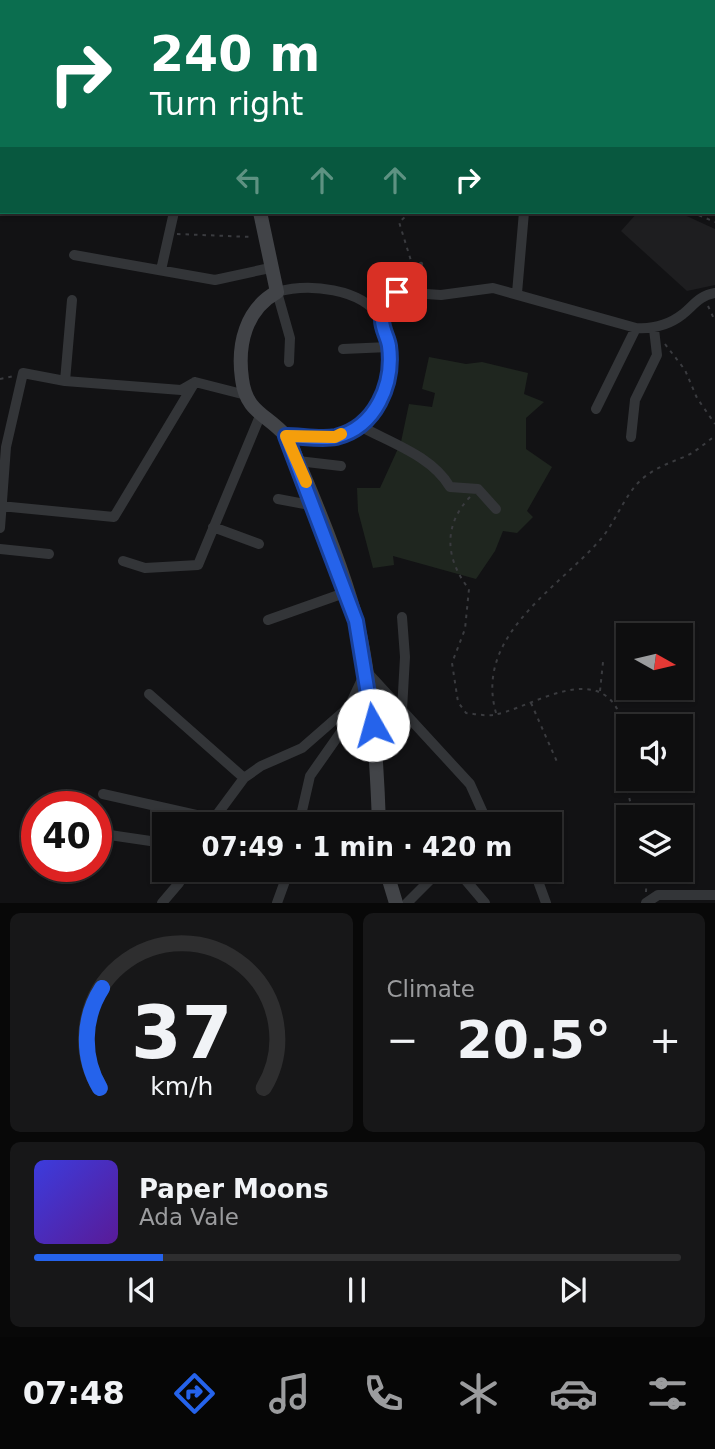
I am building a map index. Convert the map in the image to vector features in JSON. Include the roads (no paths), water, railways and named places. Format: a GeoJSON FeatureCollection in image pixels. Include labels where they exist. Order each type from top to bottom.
{"type":"FeatureCollection","features":[{"type":"Feature","properties":{"kind":"street"},"geometry":{"type":"LineString","coordinates":[[161,270],[174,214]]}},
{"type":"Feature","properties":{"kind":"street"},"geometry":{"type":"LineString","coordinates":[[260,214],[270,268],[290,338],[289,362]]}},
{"type":"Feature","properties":{"kind":"street"},"geometry":{"type":"LineString","coordinates":[[517,293],[524,214]]}},
{"type":"Feature","properties":{"kind":"street"},"geometry":{"type":"LineString","coordinates":[[74,255],[215,279],[270,268]]}},
{"type":"Feature","properties":{"kind":"street"},"geometry":{"type":"LineString","coordinates":[[286,436],[335,437],[360,426],[378,405],[387,388],[389,347],[382,319],[362,300],[317,287],[294,287],[278,292],[252,312],[246,326],[241,368],[246,395],[260,416],[286,436],[298,461],[356,621],[366,671],[376,752],[378,812]]}},
{"type":"Feature","properties":{"kind":"street"},"geometry":{"type":"LineString","coordinates":[[382,319],[390,296],[397,292],[441,295],[493,288],[636,328],[654,329],[684,313],[691,303],[710,294]]}},
{"type":"Feature","properties":{"kind":"street"},"geometry":{"type":"LineString","coordinates":[[65,381],[72,300]]}},
{"type":"Feature","properties":{"kind":"street"},"geometry":{"type":"LineString","coordinates":[[596,409],[636,328]]}},
{"type":"Feature","properties":{"kind":"street"},"geometry":{"type":"LineString","coordinates":[[631,437],[635,400],[657,355],[654,329]]}},
{"type":"Feature","properties":{"kind":"street"},"geometry":{"type":"LineString","coordinates":[[343,349],[389,347]]}},
{"type":"Feature","properties":{"kind":"street"},"geometry":{"type":"LineString","coordinates":[[0,528],[6,447],[23,373],[65,381],[181,390],[194,382],[246,395]]}},
{"type":"Feature","properties":{"kind":"street"},"geometry":{"type":"LineString","coordinates":[[1,506],[114,517],[194,382]]}},
{"type":"Feature","properties":{"kind":"street"},"geometry":{"type":"LineString","coordinates":[[123,561],[145,568],[198,565],[260,416]]}},
{"type":"Feature","properties":{"kind":"street"},"geometry":{"type":"LineString","coordinates":[[360,426],[428,462],[441,471],[450,487],[478,489],[496,509]]}},
{"type":"Feature","properties":{"kind":"street"},"geometry":{"type":"LineString","coordinates":[[298,461],[341,466]]}},
{"type":"Feature","properties":{"kind":"street"},"geometry":{"type":"LineString","coordinates":[[278,499],[315,506]]}},
{"type":"Feature","properties":{"kind":"street"},"geometry":{"type":"LineString","coordinates":[[214,527],[259,544]]}},
{"type":"Feature","properties":{"kind":"street"},"geometry":{"type":"LineString","coordinates":[[0,549],[49,554]]}},
{"type":"Feature","properties":{"kind":"street"},"geometry":{"type":"LineString","coordinates":[[268,620],[346,592]]}},
{"type":"Feature","properties":{"kind":"street"},"geometry":{"type":"LineString","coordinates":[[402,617],[405,657],[402,710]]}},
{"type":"Feature","properties":{"kind":"street"},"geometry":{"type":"LineString","coordinates":[[302,812],[310,776],[344,729],[349,707],[366,671]]}},
{"type":"Feature","properties":{"kind":"street"},"geometry":{"type":"LineString","coordinates":[[366,671],[470,784],[483,812]]}},
{"type":"Feature","properties":{"kind":"street"},"geometry":{"type":"LineString","coordinates":[[149,694],[244,778]]}},
{"type":"Feature","properties":{"kind":"street"},"geometry":{"type":"LineString","coordinates":[[219,812],[244,778],[261,766],[302,748],[349,707]]}},
{"type":"Feature","properties":{"kind":"street"},"geometry":{"type":"LineString","coordinates":[[112,796],[176,812]]}},
{"type":"Feature","properties":{"kind":"street"},"geometry":{"type":"LineString","coordinates":[[112,835],[152,841]]}},
{"type":"Feature","properties":{"kind":"street"},"geometry":{"type":"LineString","coordinates":[[162,903],[180,882]]}},
{"type":"Feature","properties":{"kind":"street"},"geometry":{"type":"LineString","coordinates":[[277,903],[285,882]]}},
{"type":"Feature","properties":{"kind":"street"},"geometry":{"type":"LineString","coordinates":[[390,882],[396,903]]}},
{"type":"Feature","properties":{"kind":"street"},"geometry":{"type":"LineString","coordinates":[[407,903],[428,882]]}},
{"type":"Feature","properties":{"kind":"street"},"geometry":{"type":"LineString","coordinates":[[467,882],[485,903]]}},
{"type":"Feature","properties":{"kind":"street"},"geometry":{"type":"LineString","coordinates":[[538,882],[546,903]]}},
{"type":"Feature","properties":{"kind":"street"},"geometry":{"type":"LineString","coordinates":[[646,897],[658,899],[715,895]]}},
{"type":"Feature","properties":{"kind":"lane"},"geometry":{"type":"LineString","coordinates":[[413,292],[421,264]]}}]}
